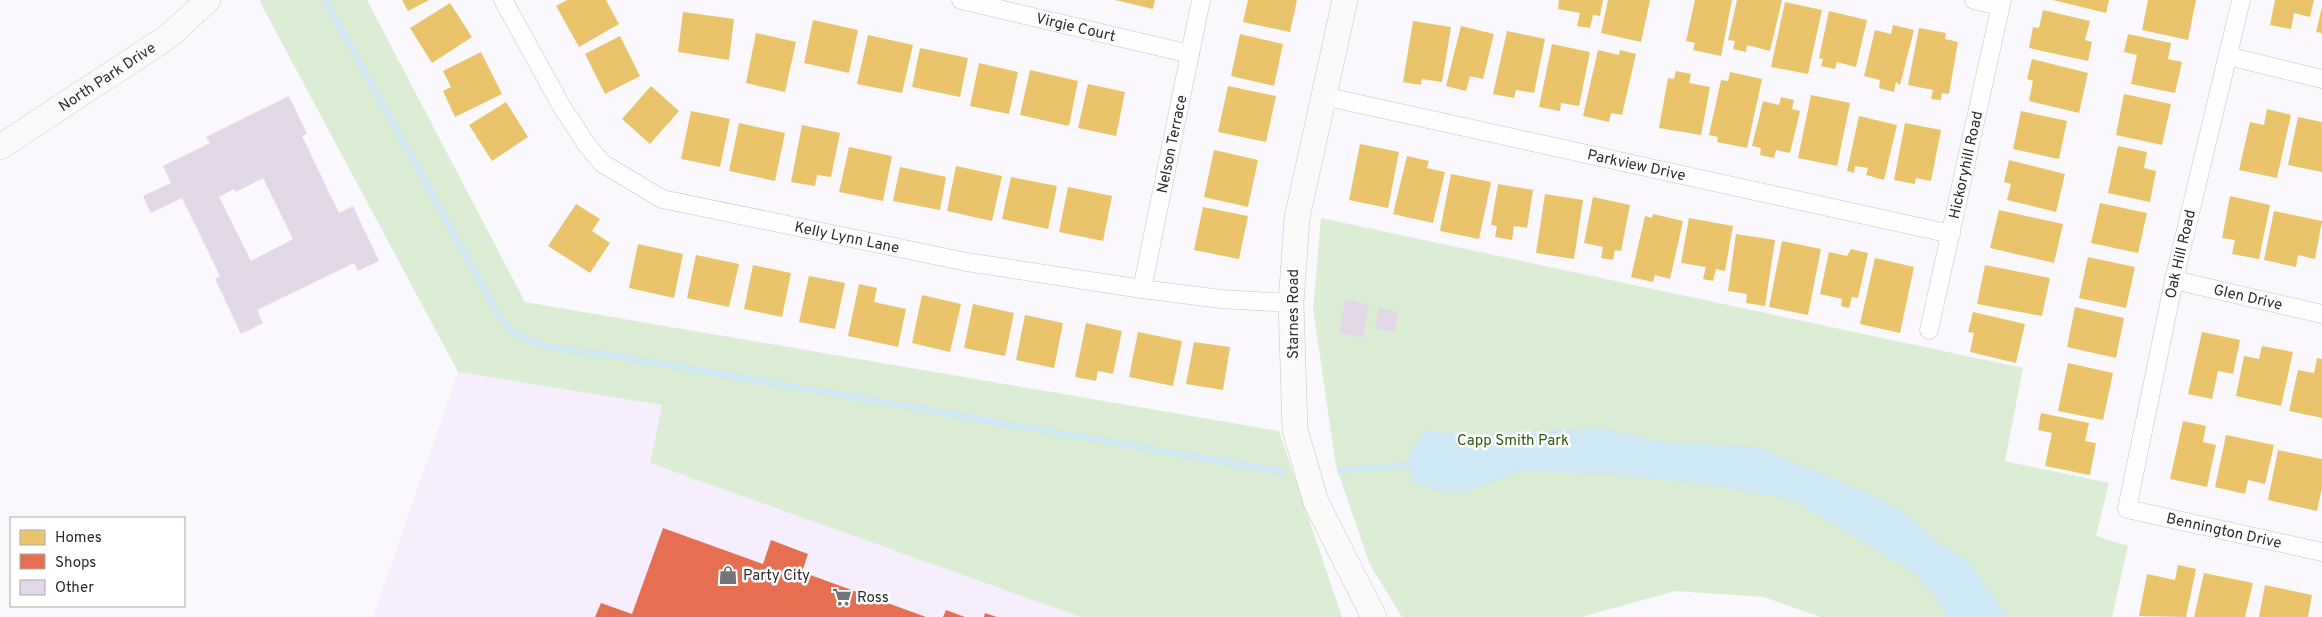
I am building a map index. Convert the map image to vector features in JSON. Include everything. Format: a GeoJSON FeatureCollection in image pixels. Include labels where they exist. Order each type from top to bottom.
{"type":"FeatureCollection","features":[{"type":"Feature","properties":{"kind":"main road","name":"North Park Drive"},"geometry":{"type":"LineString","coordinates":[[0,146],[169,36],[208,0]]}},
{"type":"Feature","properties":{"kind":"main road","name":"Starnes Road"},"geometry":{"type":"LineString","coordinates":[[1345,0],[1297,218],[1291,303],[1295,430],[1302,462],[1316,502],[1374,617]]}},
{"type":"Feature","properties":{"kind":"street","name":"Kelly Lynn Lane"},"geometry":{"type":"LineString","coordinates":[[503,0],[586,145],[602,163],[662,199],[967,262],[1221,299],[1291,303]]}},
{"type":"Feature","properties":{"kind":"street","name":"Virgie Court"},"geometry":{"type":"LineString","coordinates":[[961,0],[1190,54]]}},
{"type":"Feature","properties":{"kind":"street","name":"Nelson Terrace"},"geometry":{"type":"LineString","coordinates":[[1142,289],[1201,0]]}},
{"type":"Feature","properties":{"kind":"street"},"geometry":{"type":"LineString","coordinates":[[1974,0],[2001,3]]}},
{"type":"Feature","properties":{"kind":"street","name":"Oak Hill Road"},"geometry":{"type":"LineString","coordinates":[[2127,509],[2174,280],[2241,0]]}},
{"type":"Feature","properties":{"kind":"street","name":"Hickoryhill Road"},"geometry":{"type":"LineString","coordinates":[[1929,330],[2001,3]]}},
{"type":"Feature","properties":{"kind":"street"},"geometry":{"type":"LineString","coordinates":[[2228,56],[2322,79]]}},
{"type":"Feature","properties":{"kind":"street","name":"Parkview Drive"},"geometry":{"type":"LineString","coordinates":[[1324,96],[1951,234]]}},
{"type":"Feature","properties":{"kind":"street","name":"Glen Drive"},"geometry":{"type":"LineString","coordinates":[[2174,280],[2322,314]]}},
{"type":"Feature","properties":{"kind":"street","name":"Bennington Drive"},"geometry":{"type":"LineString","coordinates":[[2127,509],[2322,552]]}},
{"type":"Feature","properties":{"kind":"shaded area"},"geometry":{"type":"Polygon","coordinates":[[[458,372],[662,405],[650,463],[1080,617],[373,617],[458,372]]]}},
{"type":"Feature","properties":{"kind":"green space"},"geometry":{"type":"Polygon","coordinates":[[[261,0],[367,0],[525,302],[1279,431],[1342,617],[1080,617],[650,463],[662,405],[458,372],[260,2],[261,0]]]}},
{"type":"Feature","properties":{"kind":"green space","name":"Capp Smith Park"},"geometry":{"type":"Polygon","coordinates":[[[1321,218],[2023,368],[2005,461],[2109,483],[2096,536],[2128,546],[2112,617],[1820,617],[1764,597],[1676,591],[1581,617],[1402,617],[1370,565],[1336,466],[1313,309],[1321,218]]]}},
{"type":"Feature","properties":{"kind":"water"},"geometry":{"type":"Polygon","coordinates":[[[1600,428],[1665,442],[1758,447],[1875,496],[1911,517],[1934,539],[1970,563],[2008,617],[1947,617],[1936,597],[1911,571],[1793,500],[1713,485],[1605,474],[1522,471],[1462,493],[1439,491],[1412,482],[1408,453],[1426,430],[1464,435],[1600,428]]]}},
{"type":"Feature","properties":{"kind":"building: Homes"},"geometry":{"type":"Polygon","coordinates":[[[402,0],[429,0],[408,11],[402,0]]]}},
{"type":"Feature","properties":{"kind":"building: Homes"},"geometry":{"type":"Polygon","coordinates":[[[567,0],[606,0],[619,24],[579,47],[556,6],[567,0]]]}},
{"type":"Feature","properties":{"kind":"building: Homes"},"geometry":{"type":"Polygon","coordinates":[[[1115,0],[1155,0],[1153,9],[1115,0]]]}},
{"type":"Feature","properties":{"kind":"building: Homes"},"geometry":{"type":"Polygon","coordinates":[[[1248,0],[1297,0],[1290,32],[1243,22],[1248,0]]]}},
{"type":"Feature","properties":{"kind":"building: Homes"},"geometry":{"type":"Polygon","coordinates":[[[1559,0],[1603,0],[1600,16],[1593,15],[1590,28],[1577,26],[1580,13],[1558,9],[1559,0]]]}},
{"type":"Feature","properties":{"kind":"building: Homes"},"geometry":{"type":"Polygon","coordinates":[[[1608,0],[1650,0],[1641,42],[1601,33],[1608,0]]]}},
{"type":"Feature","properties":{"kind":"building: Homes"},"geometry":{"type":"Polygon","coordinates":[[[1695,0],[1732,0],[1721,56],[1693,50],[1695,43],[1686,41],[1695,0]]]}},
{"type":"Feature","properties":{"kind":"building: Homes"},"geometry":{"type":"Polygon","coordinates":[[[1737,0],[1782,0],[1770,51],[1747,45],[1746,52],[1733,49],[1735,41],[1728,40],[1737,0]]]}},
{"type":"Feature","properties":{"kind":"building: Homes"},"geometry":{"type":"Polygon","coordinates":[[[2053,0],[2109,0],[2106,13],[2053,0]]]}},
{"type":"Feature","properties":{"kind":"building: Homes"},"geometry":{"type":"Polygon","coordinates":[[[2148,0],[2196,0],[2188,40],[2142,30],[2148,0]]]}},
{"type":"Feature","properties":{"kind":"building: Homes"},"geometry":{"type":"Polygon","coordinates":[[[2275,0],[2314,0],[2310,17],[2294,13],[2291,29],[2270,25],[2275,0]]]}},
{"type":"Feature","properties":{"kind":"building: Homes"},"geometry":{"type":"Polygon","coordinates":[[[1785,2],[1822,10],[1808,74],[1771,67],[1785,2]]]}},
{"type":"Feature","properties":{"kind":"building: Homes"},"geometry":{"type":"Polygon","coordinates":[[[450,3],[472,37],[432,63],[410,28],[450,3]]]}},
{"type":"Feature","properties":{"kind":"building: Homes"},"geometry":{"type":"Polygon","coordinates":[[[2322,7],[2322,33],[2316,32],[2322,7]]]}},
{"type":"Feature","properties":{"kind":"building: Homes"},"geometry":{"type":"Polygon","coordinates":[[[2043,10],[2090,21],[2085,40],[2092,42],[2088,61],[2029,48],[2033,27],[2039,28],[2043,10]]]}},
{"type":"Feature","properties":{"kind":"building: Homes"},"geometry":{"type":"Polygon","coordinates":[[[1829,11],[1867,20],[1856,67],[1837,62],[1835,69],[1821,66],[1823,59],[1819,58],[1829,11]]]}},
{"type":"Feature","properties":{"kind":"building: Homes"},"geometry":{"type":"Polygon","coordinates":[[[683,12],[734,19],[729,60],[678,52],[683,12]]]}},
{"type":"Feature","properties":{"kind":"building: Homes"},"geometry":{"type":"Polygon","coordinates":[[[813,20],[858,30],[849,73],[804,63],[813,20]]]}},
{"type":"Feature","properties":{"kind":"building: Homes"},"geometry":{"type":"Polygon","coordinates":[[[1413,21],[1451,27],[1442,82],[1422,79],[1421,85],[1403,82],[1413,21]]]}},
{"type":"Feature","properties":{"kind":"building: Homes"},"geometry":{"type":"Polygon","coordinates":[[[1893,25],[1914,30],[1900,85],[1896,82],[1894,92],[1879,88],[1880,80],[1864,76],[1875,30],[1891,34],[1893,25]]]}},
{"type":"Feature","properties":{"kind":"building: Homes"},"geometry":{"type":"Polygon","coordinates":[[[1461,26],[1494,34],[1483,79],[1470,76],[1466,91],[1446,86],[1461,26]]]}},
{"type":"Feature","properties":{"kind":"building: Homes"},"geometry":{"type":"Polygon","coordinates":[[[1919,28],[1946,33],[1945,39],[1958,42],[1949,94],[1942,93],[1941,100],[1931,99],[1933,90],[1908,85],[1919,28]]]}},
{"type":"Feature","properties":{"kind":"building: Homes"},"geometry":{"type":"Polygon","coordinates":[[[1507,31],[1545,39],[1534,93],[1516,90],[1514,98],[1493,94],[1507,31]]]}},
{"type":"Feature","properties":{"kind":"building: Homes"},"geometry":{"type":"Polygon","coordinates":[[[756,33],[796,42],[785,92],[746,83],[756,33]]]}},
{"type":"Feature","properties":{"kind":"building: Homes"},"geometry":{"type":"Polygon","coordinates":[[[1240,34],[1283,44],[1274,86],[1231,76],[1240,34]]]}},
{"type":"Feature","properties":{"kind":"building: Homes"},"geometry":{"type":"Polygon","coordinates":[[[2128,34],[2171,43],[2168,59],[2182,62],[2175,93],[2131,84],[2137,55],[2124,52],[2128,34]]]}},
{"type":"Feature","properties":{"kind":"building: Homes"},"geometry":{"type":"Polygon","coordinates":[[[868,35],[913,45],[902,93],[857,84],[868,35]]]}},
{"type":"Feature","properties":{"kind":"building: Homes"},"geometry":{"type":"Polygon","coordinates":[[[620,36],[640,76],[605,94],[585,54],[620,36]]]}},
{"type":"Feature","properties":{"kind":"building: Homes"},"geometry":{"type":"Polygon","coordinates":[[[1552,44],[1590,52],[1579,106],[1561,103],[1560,111],[1539,107],[1552,44]]]}},
{"type":"Feature","properties":{"kind":"building: Homes"},"geometry":{"type":"Polygon","coordinates":[[[920,48],[968,58],[960,97],[912,87],[920,48]]]}},
{"type":"Feature","properties":{"kind":"building: Homes"},"geometry":{"type":"Polygon","coordinates":[[[1598,50],[1619,55],[1620,50],[1636,54],[1622,115],[1611,113],[1609,122],[1583,116],[1598,50]]]}},
{"type":"Feature","properties":{"kind":"building: Homes"},"geometry":{"type":"Polygon","coordinates":[[[481,52],[502,94],[455,117],[443,91],[451,87],[443,71],[481,52]]]}},
{"type":"Feature","properties":{"kind":"building: Homes"},"geometry":{"type":"Polygon","coordinates":[[[2032,59],[2088,73],[2079,113],[2029,101],[2033,81],[2027,79],[2032,59]]]}},
{"type":"Feature","properties":{"kind":"building: Homes"},"geometry":{"type":"Polygon","coordinates":[[[979,63],[1018,72],[1009,114],[970,106],[979,63]]]}},
{"type":"Feature","properties":{"kind":"building: Homes"},"geometry":{"type":"Polygon","coordinates":[[[1030,70],[1078,81],[1069,126],[1020,115],[1030,70]]]}},
{"type":"Feature","properties":{"kind":"building: Homes"},"geometry":{"type":"Polygon","coordinates":[[[1676,71],[1691,74],[1689,83],[1710,87],[1701,135],[1659,128],[1668,78],[1674,79],[1676,71]]]}},
{"type":"Feature","properties":{"kind":"building: Homes"},"geometry":{"type":"Polygon","coordinates":[[[1730,72],[1762,79],[1747,148],[1717,142],[1718,137],[1709,135],[1721,80],[1728,81],[1730,72]]]}},
{"type":"Feature","properties":{"kind":"building: Homes"},"geometry":{"type":"Polygon","coordinates":[[[1088,84],[1125,92],[1116,136],[1078,128],[1088,84]]]}},
{"type":"Feature","properties":{"kind":"building: Homes"},"geometry":{"type":"Polygon","coordinates":[[[651,86],[679,111],[650,144],[622,119],[651,86]]]}},
{"type":"Feature","properties":{"kind":"building: Homes"},"geometry":{"type":"Polygon","coordinates":[[[1228,86],[1276,96],[1266,142],[1218,132],[1228,86]]]}},
{"type":"Feature","properties":{"kind":"building: Homes"},"geometry":{"type":"Polygon","coordinates":[[[2124,94],[2171,104],[2162,145],[2116,135],[2124,94]]]}},
{"type":"Feature","properties":{"kind":"building: Homes"},"geometry":{"type":"Polygon","coordinates":[[[1811,95],[1850,103],[1837,166],[1798,158],[1811,95]]]}},
{"type":"Feature","properties":{"kind":"building: Homes"},"geometry":{"type":"Polygon","coordinates":[[[1781,97],[1794,100],[1792,109],[1800,111],[1790,153],[1776,150],[1774,158],[1760,155],[1761,148],[1752,146],[1763,101],[1779,105],[1781,97]]]}},
{"type":"Feature","properties":{"kind":"building: Homes"},"geometry":{"type":"Polygon","coordinates":[[[506,102],[528,137],[492,161],[469,125],[506,102]]]}},
{"type":"Feature","properties":{"kind":"building: Homes"},"geometry":{"type":"Polygon","coordinates":[[[2267,109],[2291,115],[2277,178],[2239,170],[2250,122],[2264,125],[2267,109]]]}},
{"type":"Feature","properties":{"kind":"building: Homes"},"geometry":{"type":"Polygon","coordinates":[[[691,111],[730,119],[720,167],[681,159],[691,111]]]}},
{"type":"Feature","properties":{"kind":"building: Homes"},"geometry":{"type":"Polygon","coordinates":[[[2021,111],[2067,121],[2059,159],[2013,149],[2021,111]]]}},
{"type":"Feature","properties":{"kind":"building: Homes"},"geometry":{"type":"Polygon","coordinates":[[[1859,116],[1897,125],[1884,180],[1866,175],[1868,168],[1855,166],[1854,173],[1847,171],[1859,116]]]}},
{"type":"Feature","properties":{"kind":"building: Homes"},"geometry":{"type":"Polygon","coordinates":[[[2298,117],[2322,122],[2322,172],[2288,165],[2298,117]]]}},
{"type":"Feature","properties":{"kind":"building: Homes"},"geometry":{"type":"Polygon","coordinates":[[[739,123],[785,133],[775,181],[729,171],[739,123]]]}},
{"type":"Feature","properties":{"kind":"building: Homes"},"geometry":{"type":"Polygon","coordinates":[[[1905,123],[1941,130],[1931,181],[1916,178],[1915,184],[1894,180],[1905,123]]]}},
{"type":"Feature","properties":{"kind":"building: Homes"},"geometry":{"type":"Polygon","coordinates":[[[802,125],[840,133],[831,177],[817,175],[815,186],[791,182],[802,125]]]}},
{"type":"Feature","properties":{"kind":"building: Homes"},"geometry":{"type":"Polygon","coordinates":[[[1360,144],[1399,152],[1388,208],[1349,200],[1360,144]]]}},
{"type":"Feature","properties":{"kind":"building: Homes"},"geometry":{"type":"Polygon","coordinates":[[[2118,146],[2147,152],[2144,168],[2156,171],[2150,202],[2108,193],[2118,146]]]}},
{"type":"Feature","properties":{"kind":"building: Homes"},"geometry":{"type":"Polygon","coordinates":[[[849,147],[892,156],[883,201],[839,192],[849,147]]]}},
{"type":"Feature","properties":{"kind":"building: Homes"},"geometry":{"type":"Polygon","coordinates":[[[1214,150],[1258,160],[1248,207],[1204,197],[1214,150]]]}},
{"type":"Feature","properties":{"kind":"building: Homes"},"geometry":{"type":"Polygon","coordinates":[[[1407,156],[1429,161],[1427,168],[1445,172],[1433,223],[1393,214],[1407,156]]]}},
{"type":"Feature","properties":{"kind":"building: Homes"},"geometry":{"type":"Polygon","coordinates":[[[2009,160],[2065,174],[2056,212],[2007,200],[2011,184],[2004,182],[2009,160]]]}},
{"type":"Feature","properties":{"kind":"building: Homes"},"geometry":{"type":"Polygon","coordinates":[[[956,166],[1002,176],[992,221],[947,211],[956,166]]]}},
{"type":"Feature","properties":{"kind":"building: Homes"},"geometry":{"type":"Polygon","coordinates":[[[900,167],[946,177],[940,210],[893,201],[900,167]]]}},
{"type":"Feature","properties":{"kind":"building: Homes"},"geometry":{"type":"Polygon","coordinates":[[[1451,174],[1491,182],[1479,239],[1440,231],[1451,174]]]}},
{"type":"Feature","properties":{"kind":"building: Homes"},"geometry":{"type":"Polygon","coordinates":[[[1011,177],[1057,186],[1048,229],[1002,219],[1011,177]]]}},
{"type":"Feature","properties":{"kind":"building: Homes"},"geometry":{"type":"Polygon","coordinates":[[[1498,184],[1533,190],[1527,228],[1514,226],[1512,240],[1495,237],[1497,226],[1491,225],[1498,184]]]}},
{"type":"Feature","properties":{"kind":"building: Homes"},"geometry":{"type":"Polygon","coordinates":[[[1068,187],[1112,196],[1103,241],[1059,232],[1068,187]]]}},
{"type":"Feature","properties":{"kind":"building: Homes"},"geometry":{"type":"Polygon","coordinates":[[[1545,194],[1583,200],[1574,259],[1536,253],[1545,194]]]}},
{"type":"Feature","properties":{"kind":"building: Homes"},"geometry":{"type":"Polygon","coordinates":[[[2230,196],[2270,205],[2259,259],[2232,254],[2235,240],[2222,238],[2230,196]]]}},
{"type":"Feature","properties":{"kind":"building: Homes"},"geometry":{"type":"Polygon","coordinates":[[[1593,197],[1630,205],[1621,251],[1615,250],[1613,260],[1601,258],[1603,247],[1584,243],[1593,197]]]}},
{"type":"Feature","properties":{"kind":"building: Homes"},"geometry":{"type":"Polygon","coordinates":[[[2100,203],[2147,213],[2138,253],[2091,243],[2100,203]]]}},
{"type":"Feature","properties":{"kind":"building: Homes"},"geometry":{"type":"Polygon","coordinates":[[[576,204],[600,219],[592,231],[610,243],[590,273],[548,246],[576,204]]]}},
{"type":"Feature","properties":{"kind":"building: Homes"},"geometry":{"type":"Polygon","coordinates":[[[1203,207],[1248,216],[1239,259],[1194,250],[1203,207]]]}},
{"type":"Feature","properties":{"kind":"building: Homes"},"geometry":{"type":"Polygon","coordinates":[[[1999,210],[2063,224],[2054,263],[1990,248],[1999,210]]]}},
{"type":"Feature","properties":{"kind":"building: Homes"},"geometry":{"type":"Polygon","coordinates":[[[2274,211],[2322,221],[2315,259],[2298,255],[2296,267],[2264,260],[2274,211]]]}},
{"type":"Feature","properties":{"kind":"building: Homes"},"geometry":{"type":"Polygon","coordinates":[[[1653,214],[1683,221],[1670,279],[1655,275],[1653,282],[1631,277],[1645,216],[1652,218],[1653,214]]]}},
{"type":"Feature","properties":{"kind":"building: Homes"},"geometry":{"type":"Polygon","coordinates":[[[1689,218],[1733,226],[1725,271],[1716,269],[1713,281],[1703,279],[1706,267],[1681,263],[1689,218]]]}},
{"type":"Feature","properties":{"kind":"building: Homes"},"geometry":{"type":"Polygon","coordinates":[[[1736,234],[1775,240],[1765,306],[1746,303],[1747,294],[1728,291],[1736,234]]]}},
{"type":"Feature","properties":{"kind":"building: Homes"},"geometry":{"type":"Polygon","coordinates":[[[1782,241],[1821,249],[1808,315],[1769,307],[1782,241]]]}},
{"type":"Feature","properties":{"kind":"building: Homes"},"geometry":{"type":"Polygon","coordinates":[[[638,244],[683,254],[674,298],[629,288],[638,244]]]}},
{"type":"Feature","properties":{"kind":"building: Homes"},"geometry":{"type":"Polygon","coordinates":[[[1851,249],[1868,253],[1858,298],[1852,297],[1849,308],[1841,306],[1842,299],[1820,294],[1829,252],[1847,256],[1851,249]]]}},
{"type":"Feature","properties":{"kind":"building: Homes"},"geometry":{"type":"Polygon","coordinates":[[[696,255],[739,264],[729,307],[687,298],[696,255]]]}},
{"type":"Feature","properties":{"kind":"building: Homes"},"geometry":{"type":"Polygon","coordinates":[[[2088,257],[2135,267],[2126,308],[2079,298],[2088,257]]]}},
{"type":"Feature","properties":{"kind":"building: Homes"},"geometry":{"type":"Polygon","coordinates":[[[1875,258],[1914,267],[1900,333],[1860,324],[1875,258]]]}},
{"type":"Feature","properties":{"kind":"building: Homes"},"geometry":{"type":"Polygon","coordinates":[[[753,265],[791,273],[782,317],[744,309],[753,265]]]}},
{"type":"Feature","properties":{"kind":"building: Homes"},"geometry":{"type":"Polygon","coordinates":[[[1985,265],[2050,278],[2042,316],[1977,304],[1985,265]]]}},
{"type":"Feature","properties":{"kind":"building: Homes"},"geometry":{"type":"Polygon","coordinates":[[[809,276],[845,283],[835,329],[799,322],[809,276]]]}},
{"type":"Feature","properties":{"kind":"building: Homes"},"geometry":{"type":"Polygon","coordinates":[[[859,284],[877,288],[874,302],[906,309],[898,347],[848,336],[859,284]]]}},
{"type":"Feature","properties":{"kind":"building: Homes"},"geometry":{"type":"Polygon","coordinates":[[[922,295],[961,304],[950,352],[912,343],[922,295]]]}},
{"type":"Feature","properties":{"kind":"building: Homes"},"geometry":{"type":"Polygon","coordinates":[[[973,304],[1014,313],[1005,356],[964,348],[973,304]]]}},
{"type":"Feature","properties":{"kind":"building: Homes"},"geometry":{"type":"Polygon","coordinates":[[[2075,307],[2124,318],[2116,358],[2067,347],[2075,307]]]}},
{"type":"Feature","properties":{"kind":"building: Homes"},"geometry":{"type":"Polygon","coordinates":[[[1973,312],[2025,324],[2016,363],[1970,352],[1974,333],[1968,332],[1973,312]]]}},
{"type":"Feature","properties":{"kind":"building: Homes"},"geometry":{"type":"Polygon","coordinates":[[[1025,315],[1063,323],[1054,368],[1016,360],[1025,315]]]}},
{"type":"Feature","properties":{"kind":"building: Homes"},"geometry":{"type":"Polygon","coordinates":[[[1086,323],[1122,331],[1113,374],[1098,371],[1096,381],[1075,377],[1086,323]]]}},
{"type":"Feature","properties":{"kind":"building: Homes"},"geometry":{"type":"Polygon","coordinates":[[[1138,332],[1182,341],[1173,386],[1129,377],[1138,332]]]}},
{"type":"Feature","properties":{"kind":"building: Homes"},"geometry":{"type":"Polygon","coordinates":[[[2202,332],[2240,340],[2233,374],[2218,371],[2212,399],[2188,394],[2202,332]]]}},
{"type":"Feature","properties":{"kind":"building: Homes"},"geometry":{"type":"Polygon","coordinates":[[[1194,342],[1230,347],[1223,390],[1186,384],[1194,342]]]}},
{"type":"Feature","properties":{"kind":"building: Homes"},"geometry":{"type":"Polygon","coordinates":[[[2262,346],[2293,352],[2281,406],[2236,396],[2244,356],[2259,359],[2262,346]]]}},
{"type":"Feature","properties":{"kind":"building: Homes"},"geometry":{"type":"Polygon","coordinates":[[[2317,358],[2322,359],[2322,418],[2289,411],[2298,370],[2314,373],[2317,358]]]}},
{"type":"Feature","properties":{"kind":"building: Homes"},"geometry":{"type":"Polygon","coordinates":[[[2068,363],[2113,373],[2103,420],[2058,411],[2068,363]]]}},
{"type":"Feature","properties":{"kind":"building: Homes"},"geometry":{"type":"Polygon","coordinates":[[[2041,413],[2089,423],[2085,441],[2096,443],[2090,475],[2045,466],[2052,433],[2038,430],[2041,413]]]}},
{"type":"Feature","properties":{"kind":"building: Homes"},"geometry":{"type":"Polygon","coordinates":[[[2183,421],[2206,426],[2203,442],[2216,445],[2207,487],[2170,479],[2183,421]]]}},
{"type":"Feature","properties":{"kind":"building: Homes"},"geometry":{"type":"Polygon","coordinates":[[[2226,435],[2274,445],[2265,484],[2248,480],[2245,494],[2215,487],[2226,435]]]}},
{"type":"Feature","properties":{"kind":"building: Homes"},"geometry":{"type":"Polygon","coordinates":[[[2278,450],[2322,459],[2322,488],[2317,511],[2268,500],[2278,450]]]}},
{"type":"Feature","properties":{"kind":"building: Homes"},"geometry":{"type":"Polygon","coordinates":[[[2178,565],[2196,569],[2186,617],[2139,616],[2147,574],[2175,580],[2178,565]]]}},
{"type":"Feature","properties":{"kind":"building: Homes"},"geometry":{"type":"Polygon","coordinates":[[[2204,573],[2253,583],[2245,617],[2194,617],[2204,573]]]}},
{"type":"Feature","properties":{"kind":"building: Homes"},"geometry":{"type":"Polygon","coordinates":[[[2265,585],[2312,595],[2308,617],[2259,617],[2265,585]]]}},
{"type":"Feature","properties":{"kind":"building: Shops","name":"Party City"},"geometry":{"type":"Polygon","coordinates":[[[663,528],[763,564],[771,540],[808,554],[802,572],[926,617],[595,617],[601,603],[632,614],[663,528]]]}},
{"type":"Feature","properties":{"kind":"building: Shops"},"geometry":{"type":"Polygon","coordinates":[[[946,610],[965,617],[943,617],[946,610]]]}},
{"type":"Feature","properties":{"kind":"building: Shops"},"geometry":{"type":"Polygon","coordinates":[[[985,613],[997,617],[984,617],[985,613]]]}},
{"type":"Feature","properties":{"kind":"building: Other"},"geometry":{"type":"Polygon","coordinates":[[[289,96],[307,134],[302,136],[339,213],[353,206],[379,261],[358,271],[354,263],[257,310],[263,323],[241,334],[215,279],[220,276],[182,198],[151,213],[143,196],[171,183],[163,166],[210,143],[206,137],[289,96]],[[263,178],[236,192],[234,189],[219,197],[251,261],[293,239],[263,178]]]}},
{"type":"Feature","properties":{"kind":"building: Other"},"geometry":{"type":"Polygon","coordinates":[[[1345,300],[1369,305],[1363,338],[1339,333],[1345,300]]]}},
{"type":"Feature","properties":{"kind":"building: Other"},"geometry":{"type":"Polygon","coordinates":[[[1379,308],[1399,312],[1394,332],[1375,328],[1379,308]]]}},
{"type":"Feature","properties":{"kind":"waterway"},"geometry":{"type":"LineString","coordinates":[[325,0],[498,314],[510,329],[520,336],[544,345],[572,351],[611,355],[1283,472]]}},
{"type":"Feature","properties":{"kind":"waterway"},"geometry":{"type":"LineString","coordinates":[[1340,471],[1416,464]]}},
{"type":"Feature","properties":{"kind":"place","name":"Party City"},"geometry":{"type":"Point","coordinates":[728,575]}},
{"type":"Feature","properties":{"kind":"place","name":"Ross"},"geometry":{"type":"Point","coordinates":[842,597]}}]}
